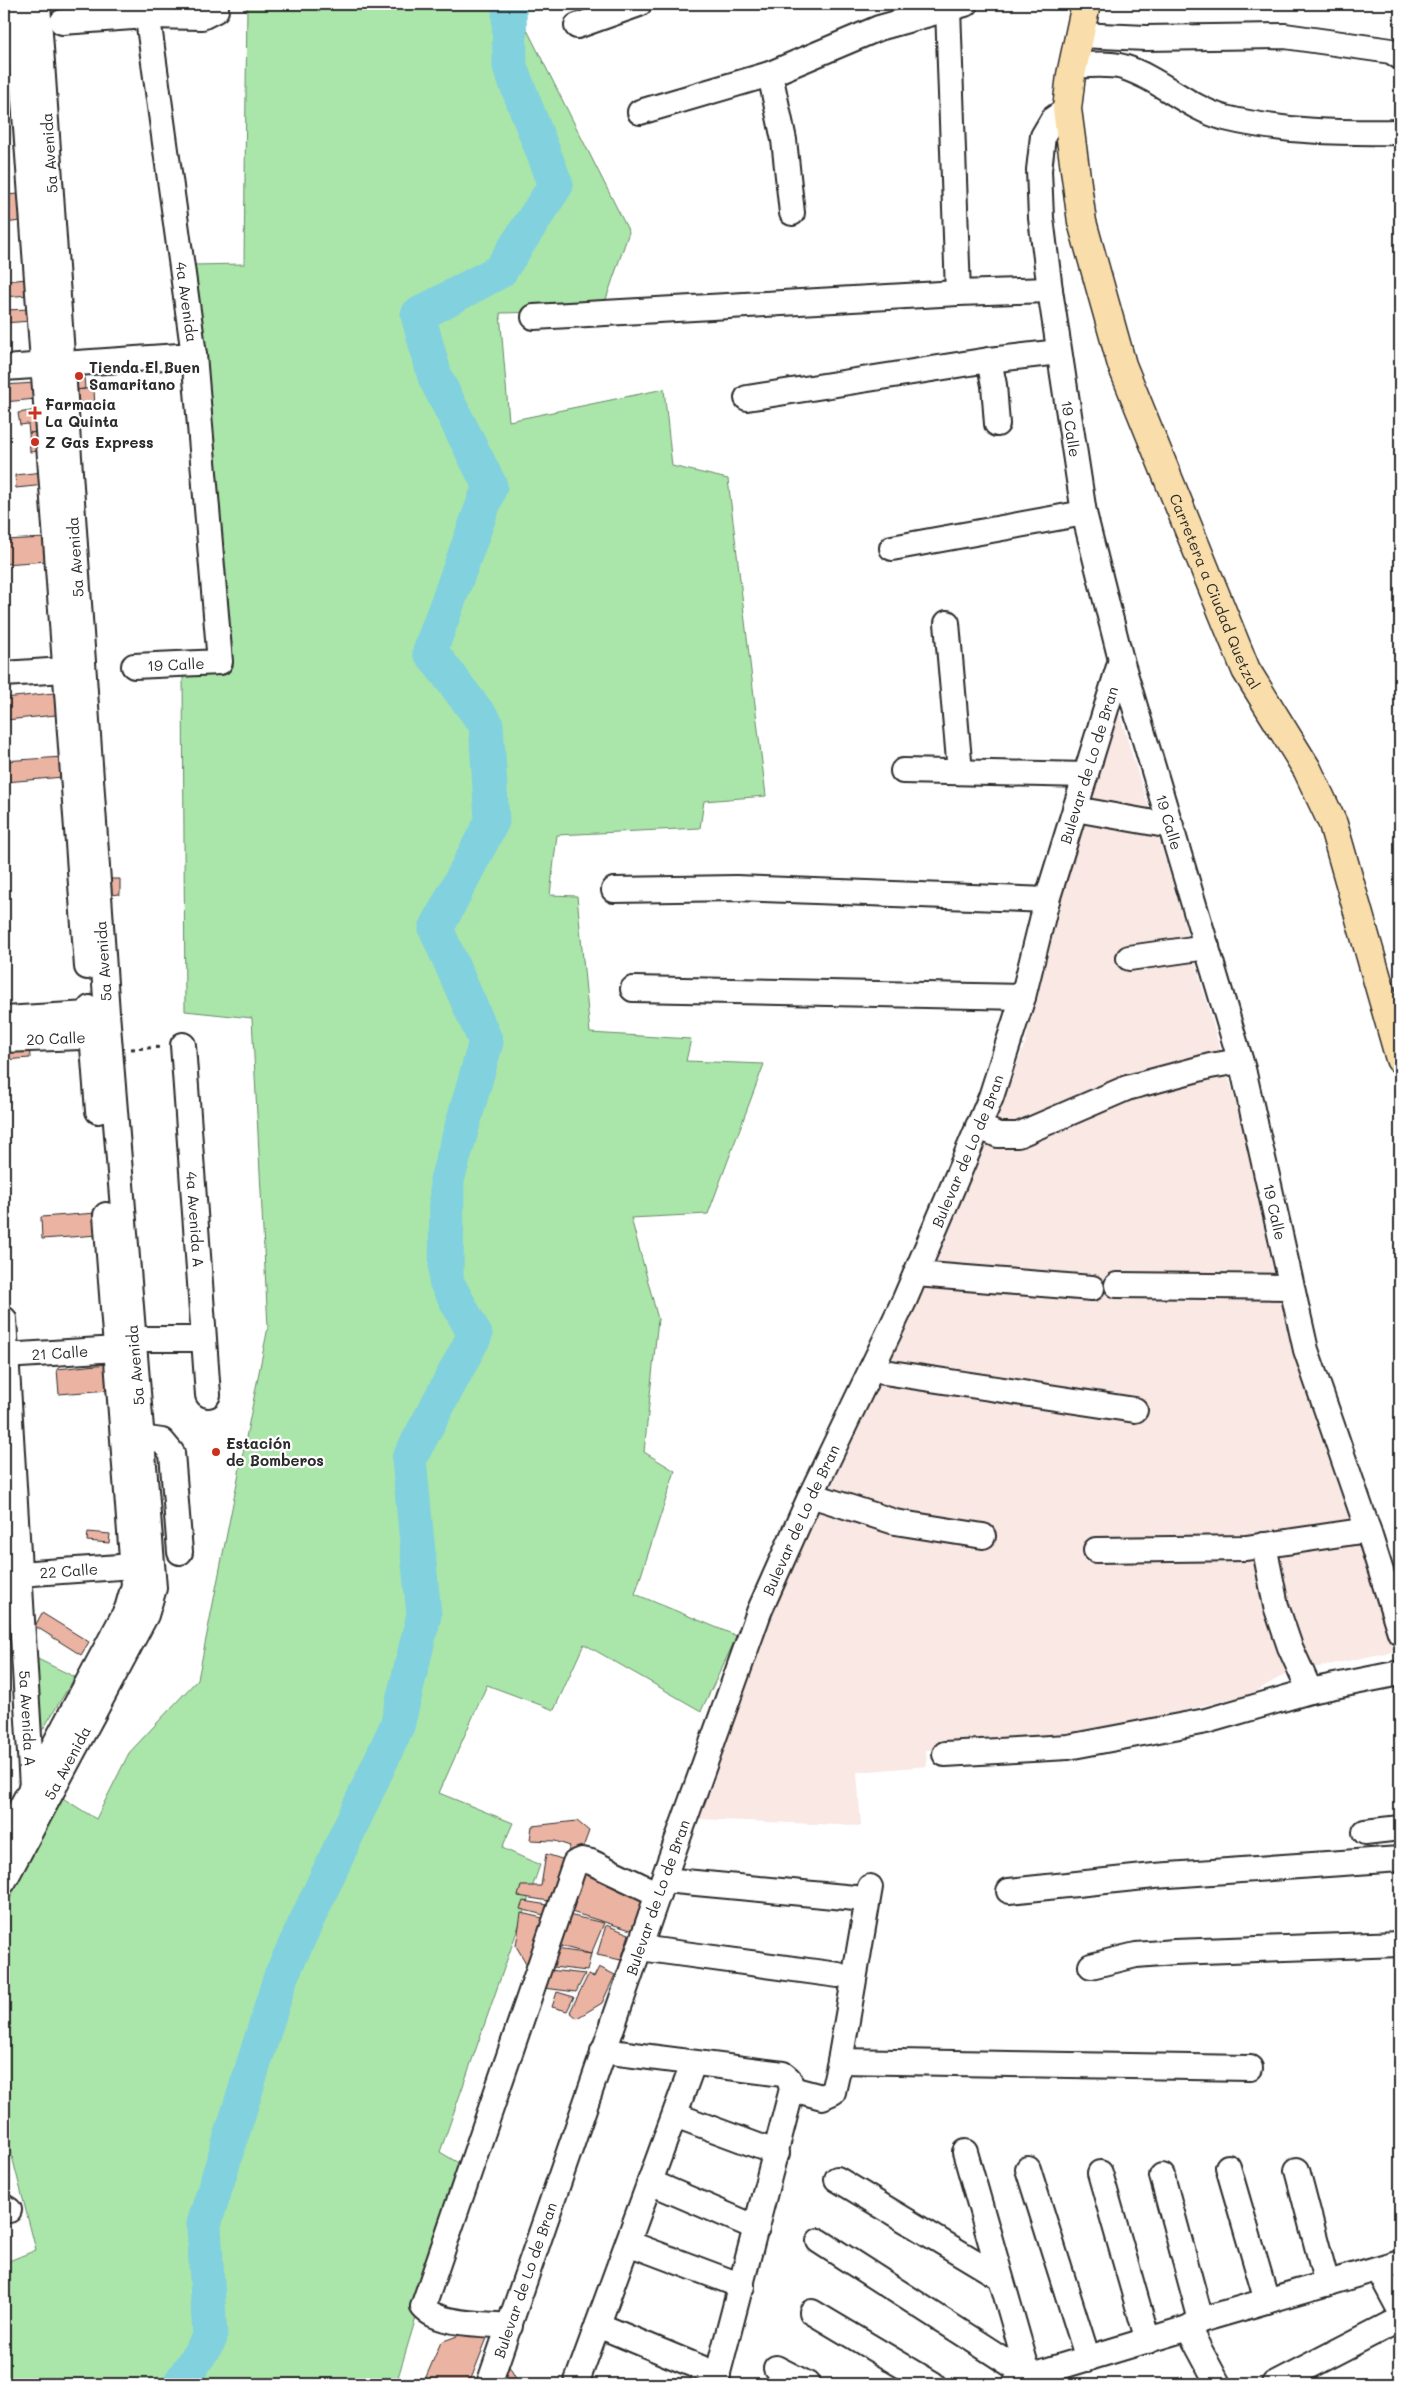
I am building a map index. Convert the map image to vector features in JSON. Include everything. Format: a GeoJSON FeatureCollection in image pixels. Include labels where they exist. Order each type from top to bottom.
{"type":"FeatureCollection","features":[{"type":"Feature","properties":{"kind":"main road"},"geometry":{"type":"LineString","coordinates":[[1067,109],[1073,66],[1086,4]]}},
{"type":"Feature","properties":{"kind":"main road","name":"Carretera a Ciudad Quetzal"},"geometry":{"type":"LineString","coordinates":[[1067,109],[1082,222],[1122,365],[1246,670],[1307,769],[1332,824],[1400,1059]]}},
{"type":"Feature","properties":{"kind":"street","name":"5a Avenida"},"geometry":{"type":"LineString","coordinates":[[4,1839],[127,1609],[134,1585],[128,1386],[54,364],[16,4]]}},
{"type":"Feature","properties":{"kind":"street","name":"5a Avenida"},"geometry":{"type":"LineString","coordinates":[[38,4],[54,364],[64,670],[102,1030]]}},
{"type":"Feature","properties":{"kind":"street"},"geometry":{"type":"LineString","coordinates":[[577,26],[639,4]]}},
{"type":"Feature","properties":{"kind":"street"},"geometry":{"type":"LineString","coordinates":[[640,112],[770,74],[879,28],[957,6],[958,293]]}},
{"type":"Feature","properties":{"kind":"street"},"geometry":{"type":"LineString","coordinates":[[62,22],[146,10],[202,17],[216,7]]}},
{"type":"Feature","properties":{"kind":"street","name":"4a Avenida"},"geometry":{"type":"LineString","coordinates":[[146,10],[194,355],[220,662]]}},
{"type":"Feature","properties":{"kind":"street"},"geometry":{"type":"LineString","coordinates":[[1080,35],[1146,38],[1285,36],[1398,54]]}},
{"type":"Feature","properties":{"kind":"street"},"geometry":{"type":"LineString","coordinates":[[1073,66],[1110,64],[1123,67],[1143,75],[1192,103],[1224,117],[1290,128],[1345,133],[1400,132]]}},
{"type":"Feature","properties":{"kind":"street"},"geometry":{"type":"LineString","coordinates":[[770,74],[784,140],[792,213]]}},
{"type":"Feature","properties":{"kind":"street","name":"19 Calle"},"geometry":{"type":"LineString","coordinates":[[1067,109],[1053,119],[1043,136],[1040,170],[1041,218],[1084,514],[1121,660],[1240,1061],[1306,1350],[1368,1530],[1400,1632]]}},
{"type":"Feature","properties":{"kind":"street"},"geometry":{"type":"LineString","coordinates":[[534,317],[958,293],[1050,290]]}},
{"type":"Feature","properties":{"kind":"street"},"geometry":{"type":"LineString","coordinates":[[747,398],[989,360],[1059,352]]}},
{"type":"Feature","properties":{"kind":"street"},"geometry":{"type":"LineString","coordinates":[[4,368],[194,355]]}},
{"type":"Feature","properties":{"kind":"street"},"geometry":{"type":"LineString","coordinates":[[989,360],[994,385],[997,424]]}},
{"type":"Feature","properties":{"kind":"street"},"geometry":{"type":"LineString","coordinates":[[892,548],[1084,514]]}},
{"type":"Feature","properties":{"kind":"street"},"geometry":{"type":"LineString","coordinates":[[947,623],[960,772]]}},
{"type":"Feature","properties":{"kind":"street","name":"Bulevar de Lo de Bran"},"geometry":{"type":"LineString","coordinates":[[489,2384],[603,2050],[759,1612],[811,1496],[916,1274],[991,1097],[1023,997],[1046,900],[1121,660]]}},
{"type":"Feature","properties":{"kind":"street","name":"19 Calle"},"geometry":{"type":"LineString","coordinates":[[134,666],[220,662]]}},
{"type":"Feature","properties":{"kind":"street"},"geometry":{"type":"LineString","coordinates":[[4,674],[64,670]]}},
{"type":"Feature","properties":{"kind":"street"},"geometry":{"type":"LineString","coordinates":[[903,771],[1086,775]]}},
{"type":"Feature","properties":{"kind":"street"},"geometry":{"type":"LineString","coordinates":[[1075,809],[1171,826]]}},
{"type":"Feature","properties":{"kind":"street"},"geometry":{"type":"LineString","coordinates":[[614,890],[736,888],[1046,900]]}},
{"type":"Feature","properties":{"kind":"street"},"geometry":{"type":"LineString","coordinates":[[1129,958],[1207,947]]}},
{"type":"Feature","properties":{"kind":"street"},"geometry":{"type":"LineString","coordinates":[[633,989],[1023,997]]}},
{"type":"Feature","properties":{"kind":"street","name":"20 Calle"},"geometry":{"type":"LineString","coordinates":[[4,1019],[102,1030]]}},
{"type":"Feature","properties":{"kind":"street","name":"20 Calle"},"geometry":{"type":"LineString","coordinates":[[4,1040],[102,1030]]}},
{"type":"Feature","properties":{"kind":"street","name":"4a Avenida A"},"geometry":{"type":"LineString","coordinates":[[183,1045],[208,1395]]}},
{"type":"Feature","properties":{"kind":"street"},"geometry":{"type":"LineString","coordinates":[[978,1126],[998,1135],[1018,1135],[1127,1088],[1210,1066],[1240,1061]]}},
{"type":"Feature","properties":{"kind":"street"},"geometry":{"type":"LineString","coordinates":[[916,1274],[1092,1288]]}},
{"type":"Feature","properties":{"kind":"street"},"geometry":{"type":"LineString","coordinates":[[1118,1285],[1291,1287]]}},
{"type":"Feature","properties":{"kind":"street","name":"5a Avenida A"},"geometry":{"type":"LineString","coordinates":[[4,1319],[11,1574],[32,1788]]}},
{"type":"Feature","properties":{"kind":"street","name":"21 Calle"},"geometry":{"type":"LineString","coordinates":[[5,1356],[125,1344],[204,1339]]}},
{"type":"Feature","properties":{"kind":"street"},"geometry":{"type":"LineString","coordinates":[[871,1370],[1135,1410]]}},
{"type":"Feature","properties":{"kind":"street","name":"5a Avenida"},"geometry":{"type":"LineString","coordinates":[[4,1881],[152,1602],[154,1588],[141,1438],[128,1386]]}},
{"type":"Feature","properties":{"kind":"street"},"geometry":{"type":"LineString","coordinates":[[141,1438],[162,1441],[172,1453],[180,1552]]}},
{"type":"Feature","properties":{"kind":"street"},"geometry":{"type":"LineString","coordinates":[[811,1496],[895,1522],[983,1536]]}},
{"type":"Feature","properties":{"kind":"street"},"geometry":{"type":"LineString","coordinates":[[1096,1550],[1246,1548],[1368,1530]]}},
{"type":"Feature","properties":{"kind":"street"},"geometry":{"type":"LineString","coordinates":[[1264,1545],[1276,1606],[1290,1647],[1310,1691]]}},
{"type":"Feature","properties":{"kind":"street","name":"22 Calle"},"geometry":{"type":"LineString","coordinates":[[11,1574],[134,1566]]}},
{"type":"Feature","properties":{"kind":"street"},"geometry":{"type":"LineString","coordinates":[[945,1754],[1068,1747],[1206,1721],[1310,1691],[1400,1673]]}},
{"type":"Feature","properties":{"kind":"street"},"geometry":{"type":"LineString","coordinates":[[1365,1832],[1400,1828]]}},
{"type":"Feature","properties":{"kind":"street"},"geometry":{"type":"LineString","coordinates":[[1009,1891],[1154,1876],[1400,1859]]}},
{"type":"Feature","properties":{"kind":"street"},"geometry":{"type":"LineString","coordinates":[[510,2326],[440,2318],[428,2313],[423,2307],[575,1863],[582,1860],[591,1862],[661,1887],[863,1892],[840,2062],[833,2092],[822,2096],[792,2089]]}},
{"type":"Feature","properties":{"kind":"street"},"geometry":{"type":"LineString","coordinates":[[1091,1966],[1136,1954],[1400,1944]]}},
{"type":"Feature","properties":{"kind":"street"},"geometry":{"type":"LineString","coordinates":[[640,1948],[838,1974]]}},
{"type":"Feature","properties":{"kind":"street"},"geometry":{"type":"LineString","coordinates":[[598,2325],[716,2380],[777,2153],[792,2089],[789,2079],[783,2074],[693,2064],[603,2050]]}},
{"type":"Feature","properties":{"kind":"street"},"geometry":{"type":"LineString","coordinates":[[840,2062],[1250,2068]]}},
{"type":"Feature","properties":{"kind":"street"},"geometry":{"type":"LineString","coordinates":[[576,2384],[693,2064]]}},
{"type":"Feature","properties":{"kind":"street"},"geometry":{"type":"LineString","coordinates":[[675,2115],[777,2153]]}},
{"type":"Feature","properties":{"kind":"street"},"geometry":{"type":"LineString","coordinates":[[965,2152],[1000,2277],[1022,2380]]}},
{"type":"Feature","properties":{"kind":"street"},"geometry":{"type":"LineString","coordinates":[[1228,2167],[1267,2301]]}},
{"type":"Feature","properties":{"kind":"street"},"geometry":{"type":"LineString","coordinates":[[1028,2169],[1088,2359]]}},
{"type":"Feature","properties":{"kind":"street"},"geometry":{"type":"LineString","coordinates":[[1297,2170],[1328,2284]]}},
{"type":"Feature","properties":{"kind":"street"},"geometry":{"type":"LineString","coordinates":[[1100,2173],[1148,2340]]}},
{"type":"Feature","properties":{"kind":"street"},"geometry":{"type":"LineString","coordinates":[[1162,2176],[1194,2324],[1218,2384]]}},
{"type":"Feature","properties":{"kind":"street"},"geometry":{"type":"LineString","coordinates":[[837,2179],[1000,2277]]}},
{"type":"Feature","properties":{"kind":"street"},"geometry":{"type":"LineString","coordinates":[[650,2182],[757,2228]]}},
{"type":"Feature","properties":{"kind":"street"},"geometry":{"type":"LineString","coordinates":[[819,2241],[1022,2380]]}},
{"type":"Feature","properties":{"kind":"street"},"geometry":{"type":"LineString","coordinates":[[628,2243],[742,2286]]}},
{"type":"Feature","properties":{"kind":"street"},"geometry":{"type":"LineString","coordinates":[[1022,2380],[1267,2301],[1400,2262]]}},
{"type":"Feature","properties":{"kind":"street"},"geometry":{"type":"LineString","coordinates":[[1378,2269],[1400,2310]]}},
{"type":"Feature","properties":{"kind":"street"},"geometry":{"type":"LineString","coordinates":[[812,2312],[933,2384]]}},
{"type":"Feature","properties":{"kind":"street"},"geometry":{"type":"LineString","coordinates":[[1274,2384],[1400,2319]]}},
{"type":"Feature","properties":{"kind":"street"},"geometry":{"type":"LineString","coordinates":[[776,2368],[807,2384]]}},
{"type":"Feature","properties":{"kind":"path"},"geometry":{"type":"LineString","coordinates":[[102,1030],[183,1045]]}},
{"type":"Feature","properties":{"kind":"shaded area"},"geometry":{"type":"Polygon","coordinates":[[[1119,713],[1170,875],[1243,1128],[1276,1285],[1315,1421],[1395,1651],[1285,1674],[1253,1693],[1186,1710],[1144,1728],[926,1750],[927,1766],[857,1772],[861,1826],[697,1819],[776,1604],[900,1339],[983,1149],[1025,1044],[1068,868],[1119,713]]]}},
{"type":"Feature","properties":{"kind":"green space"},"geometry":{"type":"Polygon","coordinates":[[[247,4],[514,4],[629,232],[602,311],[500,313],[509,421],[664,389],[672,466],[728,479],[766,796],[704,801],[700,828],[557,835],[550,895],[577,896],[590,1033],[691,1039],[686,1061],[764,1064],[708,1214],[631,1218],[658,1319],[644,1452],[675,1471],[635,1594],[737,1636],[701,1711],[584,1644],[554,1710],[487,1685],[439,1793],[513,1823],[502,1848],[540,1865],[440,2152],[462,2165],[396,2384],[4,2384],[4,2263],[36,2250],[4,2125],[4,1910],[61,1797],[96,1819],[129,1753],[198,1679],[268,1327],[252,1018],[185,1011],[183,676],[230,666],[191,265],[244,264],[247,4]]]}},
{"type":"Feature","properties":{"kind":"green space"},"geometry":{"type":"Polygon","coordinates":[[[19,1650],[75,1677],[29,1752],[19,1650]]]}},
{"type":"Feature","properties":{"kind":"building"},"geometry":{"type":"Polygon","coordinates":[[[19,194],[21,221],[4,223],[4,195],[19,194]]]}},
{"type":"Feature","properties":{"kind":"building"},"geometry":{"type":"Polygon","coordinates":[[[28,279],[29,295],[4,297],[4,281],[28,279]]]}},
{"type":"Feature","properties":{"kind":"building"},"geometry":{"type":"Polygon","coordinates":[[[31,309],[31,321],[4,323],[4,310],[31,309]]]}},
{"type":"Feature","properties":{"kind":"building","name":"Tienda El Buen Samaritano"},"geometry":{"type":"Polygon","coordinates":[[[83,363],[85,389],[75,390],[73,364],[83,363]]]}},
{"type":"Feature","properties":{"kind":"building"},"geometry":{"type":"Polygon","coordinates":[[[35,383],[36,399],[4,402],[4,385],[35,383]]]}},
{"type":"Feature","properties":{"kind":"building"},"geometry":{"type":"Polygon","coordinates":[[[94,388],[95,409],[76,410],[75,390],[94,388]]]}},
{"type":"Feature","properties":{"kind":"building"},"geometry":{"type":"Polygon","coordinates":[[[37,410],[39,432],[29,433],[28,424],[20,425],[18,413],[37,410]]]}},
{"type":"Feature","properties":{"kind":"building","name":"Z Gas Express"},"geometry":{"type":"Polygon","coordinates":[[[39,432],[41,451],[30,452],[29,433],[39,432]]]}},
{"type":"Feature","properties":{"kind":"building"},"geometry":{"type":"Polygon","coordinates":[[[43,472],[45,485],[16,488],[15,475],[43,472]]]}},
{"type":"Feature","properties":{"kind":"building"},"geometry":{"type":"Polygon","coordinates":[[[46,538],[48,561],[4,564],[4,540],[46,538]]]}},
{"type":"Feature","properties":{"kind":"building"},"geometry":{"type":"Polygon","coordinates":[[[54,693],[56,715],[6,720],[4,698],[54,693]]]}},
{"type":"Feature","properties":{"kind":"building"},"geometry":{"type":"Polygon","coordinates":[[[62,757],[63,777],[6,782],[4,761],[62,757]]]}},
{"type":"Feature","properties":{"kind":"building"},"geometry":{"type":"Polygon","coordinates":[[[110,879],[120,879],[120,894],[111,895],[110,879]]]}},
{"type":"Feature","properties":{"kind":"building"},"geometry":{"type":"Polygon","coordinates":[[[29,1041],[30,1058],[4,1060],[4,1043],[29,1041]]]}},
{"type":"Feature","properties":{"kind":"building"},"geometry":{"type":"Polygon","coordinates":[[[97,1213],[98,1235],[42,1239],[41,1217],[97,1213]]]}},
{"type":"Feature","properties":{"kind":"building"},"geometry":{"type":"Polygon","coordinates":[[[107,1364],[109,1390],[59,1394],[57,1369],[107,1364]]]}},
{"type":"Feature","properties":{"kind":"building"},"geometry":{"type":"Polygon","coordinates":[[[88,1532],[110,1534],[109,1543],[87,1541],[88,1532]]]}},
{"type":"Feature","properties":{"kind":"building"},"geometry":{"type":"Polygon","coordinates":[[[42,1613],[89,1642],[81,1655],[35,1626],[42,1613]]]}},
{"type":"Feature","properties":{"kind":"building"},"geometry":{"type":"Polygon","coordinates":[[[577,1821],[589,1831],[581,1853],[566,1857],[570,1846],[555,1841],[530,1840],[532,1826],[577,1821]]]}},
{"type":"Feature","properties":{"kind":"building"},"geometry":{"type":"Polygon","coordinates":[[[546,1854],[568,1861],[555,1902],[518,1896],[521,1886],[541,1886],[546,1854]]]}},
{"type":"Feature","properties":{"kind":"building"},"geometry":{"type":"Polygon","coordinates":[[[582,1864],[647,1896],[634,1931],[568,1911],[582,1864]]]}},
{"type":"Feature","properties":{"kind":"building"},"geometry":{"type":"Polygon","coordinates":[[[523,1901],[554,1906],[552,1917],[520,1909],[523,1901]]]}},
{"type":"Feature","properties":{"kind":"building"},"geometry":{"type":"Polygon","coordinates":[[[521,1913],[551,1920],[533,1975],[516,1946],[521,1913]]]}},
{"type":"Feature","properties":{"kind":"building"},"geometry":{"type":"Polygon","coordinates":[[[568,1915],[604,1923],[591,1954],[560,1946],[568,1915]]]}},
{"type":"Feature","properties":{"kind":"building"},"geometry":{"type":"Polygon","coordinates":[[[606,1925],[629,1934],[621,1960],[597,1955],[606,1925]]]}},
{"type":"Feature","properties":{"kind":"building"},"geometry":{"type":"Polygon","coordinates":[[[556,1949],[591,1954],[587,1971],[553,1967],[556,1949]]]}},
{"type":"Feature","properties":{"kind":"building"},"geometry":{"type":"Polygon","coordinates":[[[599,1967],[615,1975],[602,2003],[577,2018],[570,2012],[588,1975],[594,1977],[599,1967]]]}},
{"type":"Feature","properties":{"kind":"building"},"geometry":{"type":"Polygon","coordinates":[[[549,1970],[585,1974],[576,1992],[544,1988],[549,1970]]]}},
{"type":"Feature","properties":{"kind":"building"},"geometry":{"type":"Polygon","coordinates":[[[557,1992],[574,1997],[567,2011],[552,2007],[557,1992]]]}},
{"type":"Feature","properties":{"kind":"building"},"geometry":{"type":"Polygon","coordinates":[[[476,2329],[489,2333],[469,2384],[423,2384],[441,2342],[476,2329]]]}},
{"type":"Feature","properties":{"kind":"building"},"geometry":{"type":"Polygon","coordinates":[[[505,2359],[519,2384],[497,2384],[505,2359]]]}},
{"type":"Feature","properties":{"kind":"waterway"},"geometry":{"type":"LineString","coordinates":[[180,2384],[210,2338],[204,2224],[281,1976],[397,1726],[424,1615],[409,1459],[475,1335],[446,1281],[447,1180],[486,1042],[436,929],[492,821],[486,724],[430,651],[490,486],[435,377],[418,315],[500,271],[556,185],[510,67],[509,4]]}},
{"type":"Feature","properties":{"kind":"place","name":"Tienda El Buen Samaritano"},"geometry":{"type":"Point","coordinates":[79,376]}},
{"type":"Feature","properties":{"kind":"place","name":"Farmacia La Quinta"},"geometry":{"type":"Point","coordinates":[35,413]}},
{"type":"Feature","properties":{"kind":"place","name":"Z Gas Express"},"geometry":{"type":"Point","coordinates":[35,442]}},
{"type":"Feature","properties":{"kind":"place","name":"Estación de Bomberos"},"geometry":{"type":"Point","coordinates":[216,1452]}}]}
